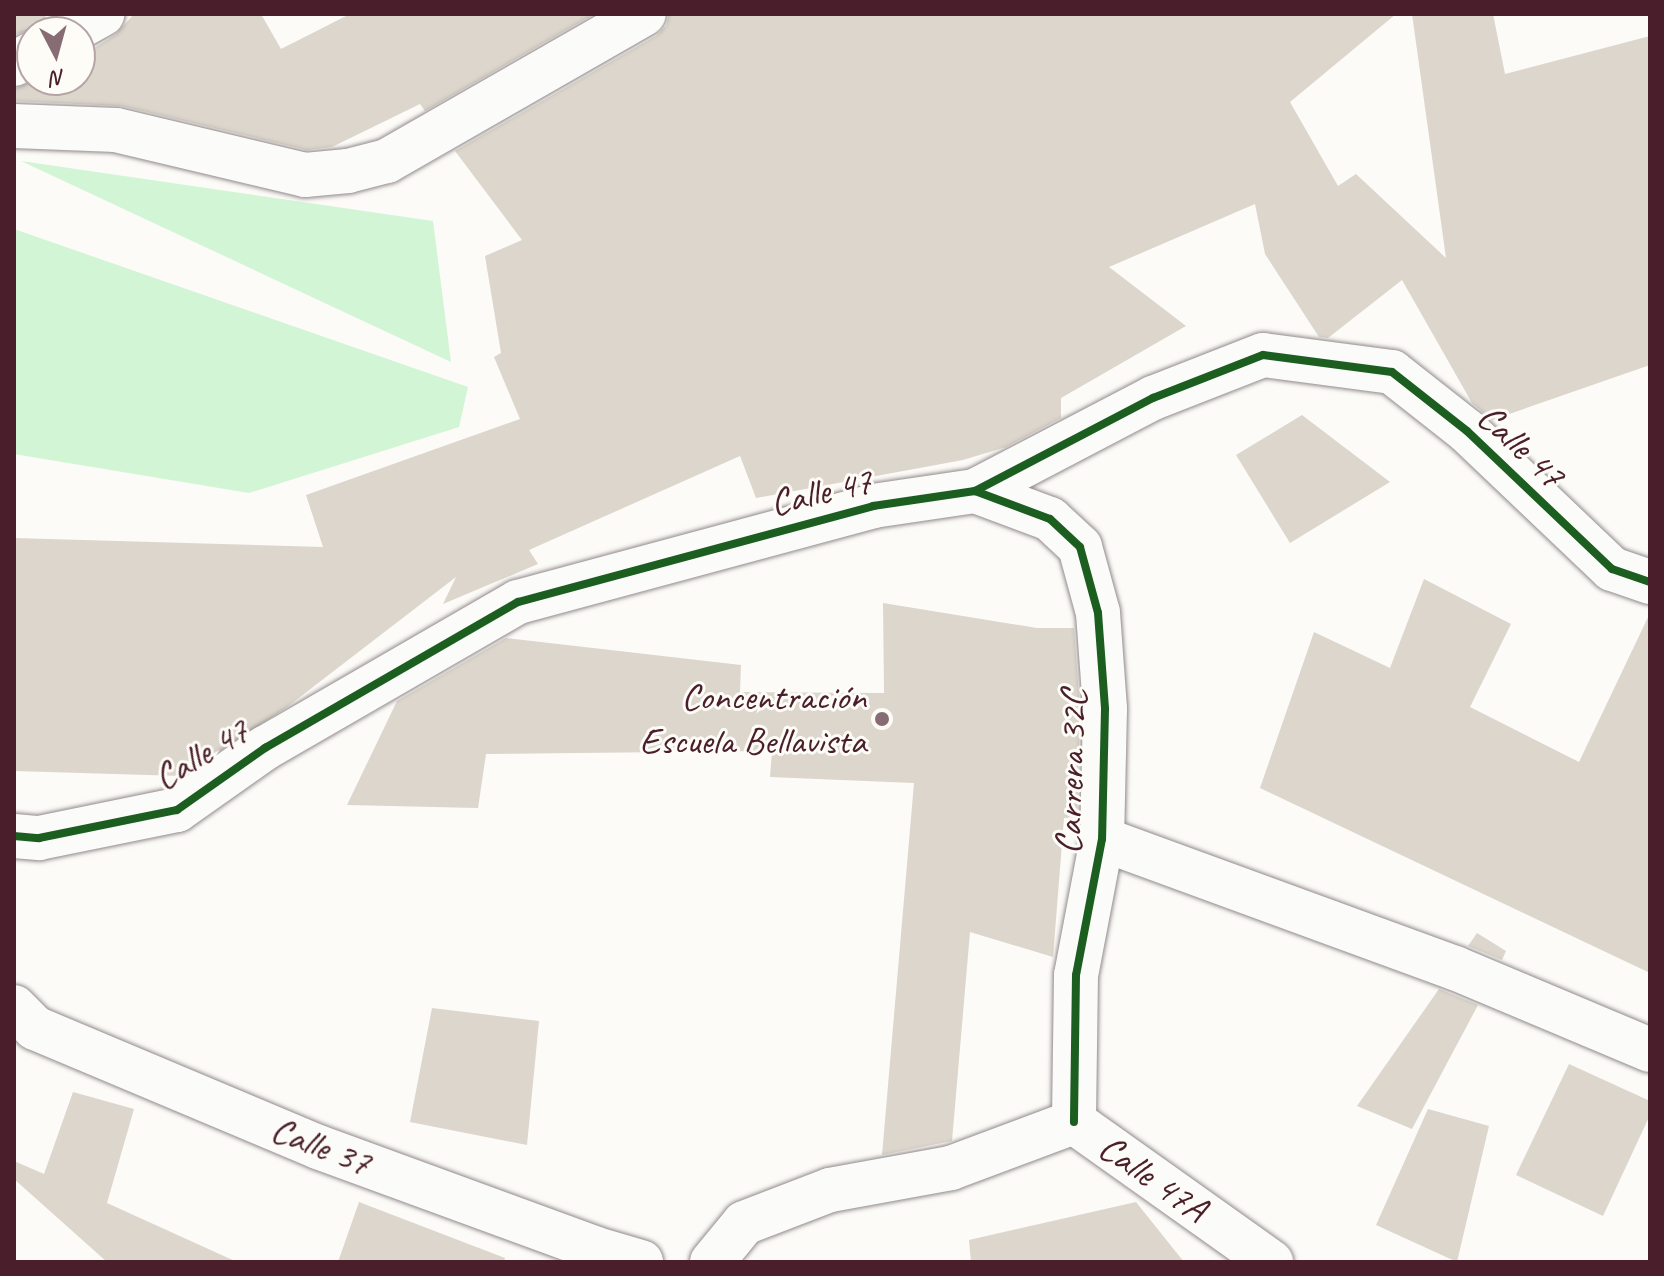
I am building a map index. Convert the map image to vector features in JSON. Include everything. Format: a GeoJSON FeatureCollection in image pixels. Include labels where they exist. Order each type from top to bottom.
{"type":"FeatureCollection","features":[{"type":"Feature","properties":{"kind":"street"},"geometry":{"type":"LineString","coordinates":[[14,126],[116,130],[305,175],[348,171],[387,161],[644,14]]}},
{"type":"Feature","properties":{"kind":"street","name":"Calle 47"},"geometry":{"type":"LineString","coordinates":[[14,836],[39,838],[177,810],[265,748],[518,602],[873,506],[975,491],[1153,398],[1263,355],[1392,372],[1467,431],[1612,569],[1650,582]]}},
{"type":"Feature","properties":{"kind":"street","name":"Carrera 32C"},"geometry":{"type":"LineString","coordinates":[[975,491],[1050,519],[1080,547],[1098,613],[1105,709],[1102,839],[1076,975],[1074,1122]]}},
{"type":"Feature","properties":{"kind":"street"},"geometry":{"type":"LineString","coordinates":[[1102,839],[1455,968],[1650,1050]]}},
{"type":"Feature","properties":{"kind":"street","name":"Calle 37"},"geometry":{"type":"LineString","coordinates":[[14,1007],[35,1028],[318,1147],[596,1249],[641,1262]]}},
{"type":"Feature","properties":{"kind":"street"},"geometry":{"type":"LineString","coordinates":[[712,1262],[744,1223],[815,1195],[951,1168],[1074,1122]]}},
{"type":"Feature","properties":{"kind":"street","name":"Calle 47A"},"geometry":{"type":"LineString","coordinates":[[1074,1122],[1271,1262]]}},
{"type":"Feature","properties":{"kind":"green space"},"geometry":{"type":"Polygon","coordinates":[[[21,161],[433,221],[451,362],[21,161]]]}},
{"type":"Feature","properties":{"kind":"green space"},"geometry":{"type":"Polygon","coordinates":[[[14,229],[468,387],[459,427],[249,493],[14,454],[14,229]]]}},
{"type":"Feature","properties":{"kind":"building"},"geometry":{"type":"Polygon","coordinates":[[[14,14],[44,14],[16,16],[14,35],[14,14]]]}},
{"type":"Feature","properties":{"kind":"building"},"geometry":{"type":"Polygon","coordinates":[[[134,14],[261,14],[281,49],[350,14],[594,14],[425,111],[420,104],[332,147],[307,150],[122,106],[14,101],[16,88],[16,96],[96,96],[96,47],[115,35],[134,14]]]}},
{"type":"Feature","properties":{"kind":"building"},"geometry":{"type":"Polygon","coordinates":[[[669,14],[1396,14],[1290,102],[1338,186],[1356,174],[1446,258],[1412,14],[1493,14],[1505,74],[1650,36],[1650,365],[1492,420],[1472,403],[1402,280],[1328,338],[1319,337],[1265,254],[1255,204],[1109,267],[1186,326],[1061,398],[1061,418],[1006,447],[963,460],[756,498],[740,456],[529,550],[538,564],[443,604],[456,577],[287,707],[182,776],[14,771],[14,538],[323,547],[306,495],[520,419],[494,357],[501,353],[485,256],[522,240],[455,151],[656,36],[666,26],[669,14]]]}},
{"type":"Feature","properties":{"kind":"building"},"geometry":{"type":"Polygon","coordinates":[[[1302,415],[1390,482],[1290,543],[1236,455],[1302,415]]]}},
{"type":"Feature","properties":{"kind":"building"},"geometry":{"type":"Polygon","coordinates":[[[1424,579],[1511,624],[1470,707],[1579,762],[1650,613],[1650,973],[1260,788],[1314,632],[1390,668],[1424,579]]]}},
{"type":"Feature","properties":{"kind":"building"},"geometry":{"type":"Polygon","coordinates":[[[883,603],[1037,628],[1074,628],[1080,710],[1077,818],[1064,818],[1053,957],[970,932],[952,1141],[882,1155],[914,783],[770,777],[772,751],[486,754],[478,808],[347,805],[397,701],[506,638],[741,665],[740,692],[884,693],[883,603]]]}},
{"type":"Feature","properties":{"kind":"building"},"geometry":{"type":"Polygon","coordinates":[[[1477,933],[1506,951],[1502,960],[1468,946],[1477,933]]]}},
{"type":"Feature","properties":{"kind":"building"},"geometry":{"type":"Polygon","coordinates":[[[1439,989],[1478,1005],[1412,1129],[1357,1106],[1439,989]]]}},
{"type":"Feature","properties":{"kind":"building"},"geometry":{"type":"Polygon","coordinates":[[[432,1008],[539,1021],[527,1145],[410,1122],[432,1008]]]}},
{"type":"Feature","properties":{"kind":"building"},"geometry":{"type":"Polygon","coordinates":[[[1569,1064],[1650,1101],[1650,1115],[1603,1216],[1516,1175],[1569,1064]]]}},
{"type":"Feature","properties":{"kind":"building"},"geometry":{"type":"Polygon","coordinates":[[[73,1092],[134,1109],[107,1203],[237,1262],[107,1262],[14,1179],[14,1161],[44,1174],[73,1092]]]}},
{"type":"Feature","properties":{"kind":"building"},"geometry":{"type":"Polygon","coordinates":[[[1428,1109],[1489,1126],[1457,1262],[1376,1225],[1428,1109]]]}},
{"type":"Feature","properties":{"kind":"building"},"geometry":{"type":"Polygon","coordinates":[[[359,1202],[505,1258],[504,1262],[338,1262],[359,1202]]]}},
{"type":"Feature","properties":{"kind":"building"},"geometry":{"type":"Polygon","coordinates":[[[1136,1202],[1184,1262],[971,1262],[969,1240],[1136,1202]]]}},
{"type":"Feature","properties":{"kind":"cycle path"},"geometry":{"type":"LineString","coordinates":[[14,836],[39,838],[177,810],[265,748],[518,602],[873,506],[975,491],[1153,398],[1263,355],[1392,372],[1467,431],[1612,569],[1650,582]]}},
{"type":"Feature","properties":{"kind":"cycle path"},"geometry":{"type":"LineString","coordinates":[[975,491],[1050,519],[1080,547],[1098,613],[1105,709],[1102,839],[1076,975],[1074,1122]]}},
{"type":"Feature","properties":{"kind":"place","name":"Concentración Escuela Bellavista"},"geometry":{"type":"Point","coordinates":[882,719]}}]}
